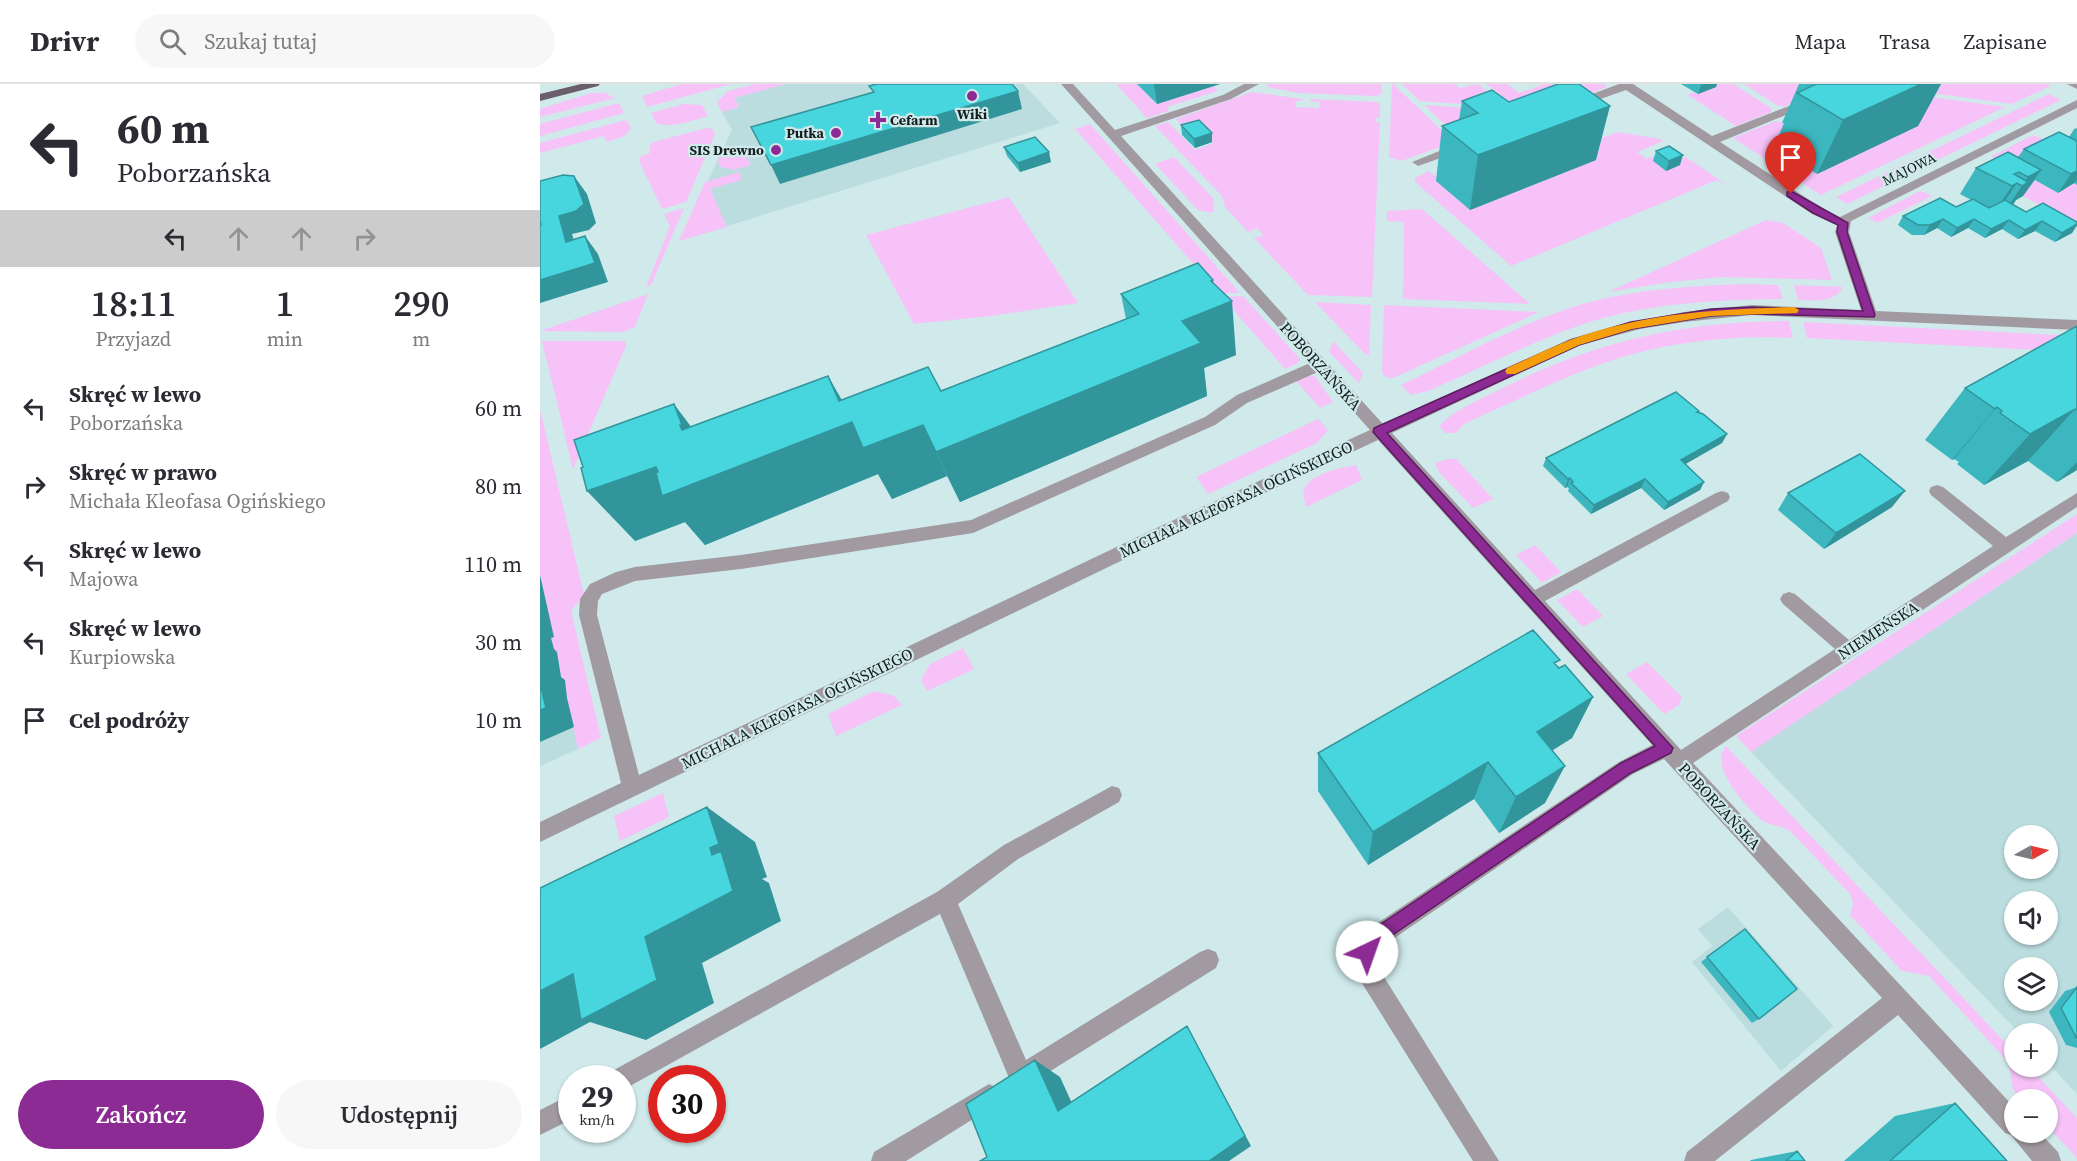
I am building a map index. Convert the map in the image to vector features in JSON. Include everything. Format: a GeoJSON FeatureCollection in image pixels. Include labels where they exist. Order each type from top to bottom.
{"type":"FeatureCollection","features":[{"type":"Feature","properties":{"kind":"main road"},"geometry":{"type":"LineString","coordinates":[[540,98],[594,84]]}},
{"type":"Feature","properties":{"kind":"street","name":"POBORZAŃSKA"},"geometry":{"type":"LineString","coordinates":[[1067,84],[1378,432],[1672,755],[2004,1113]]}},
{"type":"Feature","properties":{"kind":"street"},"geometry":{"type":"LineString","coordinates":[[1111,135],[1227,97],[1253,84]]}},
{"type":"Feature","properties":{"kind":"street"},"geometry":{"type":"LineString","coordinates":[[1567,107],[1626,85],[1816,211],[1843,223],[1842,232],[1870,315]]}},
{"type":"Feature","properties":{"kind":"street"},"geometry":{"type":"LineString","coordinates":[[1711,141],[1827,95]]}},
{"type":"Feature","properties":{"kind":"street","name":"MAJOWA"},"geometry":{"type":"LineString","coordinates":[[1843,223],[1855,213],[2077,103]]}},
{"type":"Feature","properties":{"kind":"street"},"geometry":{"type":"LineString","coordinates":[[1418,162],[1472,142]]}},
{"type":"Feature","properties":{"kind":"street","name":"MICHAŁA KLEOFASA OGIŃSKIEGO"},"geometry":{"type":"LineString","coordinates":[[540,832],[1158,535],[1575,342],[1631,326],[1711,313],[1752,310],[2077,325]]}},
{"type":"Feature","properties":{"kind":"street"},"geometry":{"type":"LineString","coordinates":[[632,788],[588,615],[589,600],[596,589],[616,579],[635,574],[741,562],[973,526],[1210,421],[1242,399],[1320,365]]}},
{"type":"Feature","properties":{"kind":"street"},"geometry":{"type":"LineString","coordinates":[[1937,491],[2006,547]]}},
{"type":"Feature","properties":{"kind":"street"},"geometry":{"type":"LineString","coordinates":[[1532,600],[1722,497]]}},
{"type":"Feature","properties":{"kind":"street","name":"NIEMEŃSKA"},"geometry":{"type":"LineString","coordinates":[[1487,1161],[1368,972],[1367,952],[1372,940],[1626,768],[1672,755],[1847,650],[2077,499]]}},
{"type":"Feature","properties":{"kind":"street"},"geometry":{"type":"LineString","coordinates":[[1789,599],[1847,650]]}},
{"type":"Feature","properties":{"kind":"street"},"geometry":{"type":"LineString","coordinates":[[636,1070],[945,900],[1011,852],[1112,795]]}},
{"type":"Feature","properties":{"kind":"street"},"geometry":{"type":"LineString","coordinates":[[945,900],[1021,1076]]}},
{"type":"Feature","properties":{"kind":"street"},"geometry":{"type":"LineString","coordinates":[[883,1161],[1208,960]]}},
{"type":"Feature","properties":{"kind":"street"},"geometry":{"type":"LineString","coordinates":[[1696,1161],[1899,999]]}},
{"type":"Feature","properties":{"kind":"street"},"geometry":{"type":"LineString","coordinates":[[540,1123],[558,1113]]}},
{"type":"Feature","properties":{"kind":"street"},"geometry":{"type":"LineString","coordinates":[[2032,1143],[2049,1161]]}},
{"type":"Feature","properties":{"kind":"shaded area"},"geometry":{"type":"Polygon","coordinates":[[[682,84],[731,84],[647,107],[642,96],[682,84]]]}},
{"type":"Feature","properties":{"kind":"shaded area"},"geometry":{"type":"Polygon","coordinates":[[[755,84],[786,84],[735,98],[739,107],[722,112],[717,102],[728,91],[755,84]]]}},
{"type":"Feature","properties":{"kind":"shaded area"},"geometry":{"type":"Polygon","coordinates":[[[786,84],[1023,84],[1060,123],[679,241],[732,130],[722,112],[739,107],[734,98],[786,84]]]}},
{"type":"Feature","properties":{"kind":"shaded area"},"geometry":{"type":"Polygon","coordinates":[[[1116,84],[1137,84],[1157,104],[1213,86],[1218,91],[1167,107],[1169,111],[1147,118],[1116,84]]]}},
{"type":"Feature","properties":{"kind":"shaded area"},"geometry":{"type":"Polygon","coordinates":[[[1267,84],[1381,84],[1381,94],[1376,96],[1299,93],[1268,87],[1267,84]]]}},
{"type":"Feature","properties":{"kind":"shaded area"},"geometry":{"type":"Polygon","coordinates":[[[1392,84],[1454,142],[1401,161],[1389,157],[1392,84]]]}},
{"type":"Feature","properties":{"kind":"shaded area"},"geometry":{"type":"Polygon","coordinates":[[[1402,84],[1454,84],[1460,88],[1478,84],[1487,91],[1472,97],[1482,105],[1510,108],[1420,101],[1402,84]]]}},
{"type":"Feature","properties":{"kind":"shaded area"},"geometry":{"type":"Polygon","coordinates":[[[1486,84],[1507,84],[1519,93],[1544,84],[1603,84],[1607,87],[1528,116],[1486,84]]]}},
{"type":"Feature","properties":{"kind":"shaded area"},"geometry":{"type":"Polygon","coordinates":[[[1711,84],[1733,84],[1771,108],[1771,112],[1736,126],[1688,95],[1694,92],[1698,94],[1711,84]]]}},
{"type":"Feature","properties":{"kind":"shaded area"},"geometry":{"type":"Polygon","coordinates":[[[1744,84],[1841,84],[1785,106],[1778,106],[1744,84]]]}},
{"type":"Feature","properties":{"kind":"shaded area"},"geometry":{"type":"Polygon","coordinates":[[[1912,84],[2049,84],[2050,86],[2012,104],[1901,89],[1912,84]]]}},
{"type":"Feature","properties":{"kind":"shaded area"},"geometry":{"type":"Polygon","coordinates":[[[1859,87],[2005,107],[1821,195],[1733,138],[1776,121],[1782,123],[1859,87]]]}},
{"type":"Feature","properties":{"kind":"shaded area"},"geometry":{"type":"Polygon","coordinates":[[[1252,92],[1303,99],[1296,101],[1295,107],[1319,108],[1320,102],[1310,101],[1311,99],[1380,104],[1380,118],[1376,118],[1376,122],[1380,122],[1372,297],[1308,295],[1254,238],[1263,235],[1257,228],[1248,232],[1225,207],[1222,196],[1155,126],[1168,122],[1195,150],[1213,143],[1196,125],[1185,129],[1176,119],[1252,92]]]}},
{"type":"Feature","properties":{"kind":"shaded area"},"geometry":{"type":"Polygon","coordinates":[[[591,93],[605,93],[615,98],[540,117],[540,109],[591,93]]]}},
{"type":"Feature","properties":{"kind":"shaded area"},"geometry":{"type":"Polygon","coordinates":[[[2049,94],[2061,100],[1847,204],[1836,197],[2049,94]]]}},
{"type":"Feature","properties":{"kind":"shaded area"},"geometry":{"type":"Polygon","coordinates":[[[619,103],[624,113],[540,136],[540,124],[619,103]]]}},
{"type":"Feature","properties":{"kind":"shaded area"},"geometry":{"type":"Polygon","coordinates":[[[684,104],[702,105],[708,116],[682,123],[662,125],[656,123],[651,113],[684,104]]]}},
{"type":"Feature","properties":{"kind":"shaded area"},"geometry":{"type":"Polygon","coordinates":[[[1425,106],[1516,112],[1460,139],[1425,106]]]}},
{"type":"Feature","properties":{"kind":"shaded area"},"geometry":{"type":"Polygon","coordinates":[[[626,120],[631,128],[625,136],[607,142],[604,136],[540,153],[540,143],[626,120]]]}},
{"type":"Feature","properties":{"kind":"shaded area"},"geometry":{"type":"Polygon","coordinates":[[[1090,124],[1240,293],[1219,293],[1075,129],[1090,124]]]}},
{"type":"Feature","properties":{"kind":"shaded area"},"geometry":{"type":"Polygon","coordinates":[[[711,127],[715,134],[686,202],[662,209],[639,161],[640,157],[650,153],[650,146],[653,142],[711,127]]]}},
{"type":"Feature","properties":{"kind":"shaded area"},"geometry":{"type":"Polygon","coordinates":[[[1618,132],[1660,139],[1663,141],[1637,152],[1647,159],[1664,152],[1660,149],[1669,145],[1682,154],[1671,159],[1675,161],[1686,157],[1733,189],[1717,180],[1511,266],[1415,182],[1415,178],[1429,171],[1439,179],[1436,181],[1470,210],[1595,160],[1579,147],[1618,132]]]}},
{"type":"Feature","properties":{"kind":"shaded area"},"geometry":{"type":"Polygon","coordinates":[[[2033,135],[2049,142],[1998,168],[1992,156],[2033,135]]]}},
{"type":"Feature","properties":{"kind":"shaded area"},"geometry":{"type":"Polygon","coordinates":[[[742,148],[751,165],[734,170],[721,167],[717,160],[727,152],[742,148]]]}},
{"type":"Feature","properties":{"kind":"shaded area"},"geometry":{"type":"Polygon","coordinates":[[[1174,157],[1214,199],[1213,213],[1198,210],[1155,164],[1174,157]]]}},
{"type":"Feature","properties":{"kind":"shaded area"},"geometry":{"type":"Polygon","coordinates":[[[2012,167],[2058,193],[2074,183],[2077,185],[2077,226],[2023,196],[2012,167]]]}},
{"type":"Feature","properties":{"kind":"shaded area"},"geometry":{"type":"Polygon","coordinates":[[[739,172],[742,180],[710,189],[727,227],[679,241],[705,182],[739,172]]]}},
{"type":"Feature","properties":{"kind":"shaded area"},"geometry":{"type":"Polygon","coordinates":[[[1920,191],[1932,196],[1877,223],[1868,218],[1920,191]]]}},
{"type":"Feature","properties":{"kind":"shaded area"},"geometry":{"type":"Polygon","coordinates":[[[1009,197],[1078,303],[991,316],[914,324],[866,235],[1009,197]]]}},
{"type":"Feature","properties":{"kind":"shaded area"},"geometry":{"type":"Polygon","coordinates":[[[684,208],[651,285],[646,287],[670,226],[664,214],[684,208]]]}},
{"type":"Feature","properties":{"kind":"shaded area"},"geometry":{"type":"Polygon","coordinates":[[[1422,209],[1530,304],[1403,299],[1404,222],[1387,221],[1387,211],[1422,209]]]}},
{"type":"Feature","properties":{"kind":"shaded area"},"geometry":{"type":"Polygon","coordinates":[[[1766,220],[1783,223],[1821,248],[1832,280],[1721,277],[1608,292],[1766,220]]]}},
{"type":"Feature","properties":{"kind":"shaded area"},"geometry":{"type":"Polygon","coordinates":[[[1745,284],[1778,285],[1783,299],[1678,304],[1626,313],[1556,334],[1428,391],[1411,395],[1401,385],[1516,329],[1586,303],[1645,291],[1745,284]]]}},
{"type":"Feature","properties":{"kind":"shaded area"},"geometry":{"type":"Polygon","coordinates":[[[1794,285],[1843,287],[1829,299],[1798,300],[1794,285]]]}},
{"type":"Feature","properties":{"kind":"shaded area"},"geometry":{"type":"Polygon","coordinates":[[[648,294],[635,327],[623,332],[540,331],[648,294]]]}},
{"type":"Feature","properties":{"kind":"shaded area"},"geometry":{"type":"Polygon","coordinates":[[[1243,296],[1300,359],[1298,363],[1285,369],[1222,297],[1243,296]]]}},
{"type":"Feature","properties":{"kind":"shaded area"},"geometry":{"type":"Polygon","coordinates":[[[1315,302],[1371,305],[1369,355],[1365,354],[1315,302]]]}},
{"type":"Feature","properties":{"kind":"shaded area"},"geometry":{"type":"Polygon","coordinates":[[[1384,305],[1539,312],[1393,378],[1386,377],[1382,373],[1384,305]]]}},
{"type":"Feature","properties":{"kind":"shaded area"},"geometry":{"type":"Polygon","coordinates":[[[1789,321],[1793,338],[1722,339],[1652,349],[1607,362],[1553,384],[1464,424],[1456,433],[1445,433],[1439,426],[1474,402],[1533,374],[1604,347],[1675,330],[1749,322],[1789,321]]]}},
{"type":"Feature","properties":{"kind":"shaded area"},"geometry":{"type":"Polygon","coordinates":[[[1803,322],[2077,336],[2077,352],[1807,338],[1803,322]]]}},
{"type":"Feature","properties":{"kind":"shaded area"},"geometry":{"type":"Polygon","coordinates":[[[542,341],[626,341],[626,346],[573,469],[542,341]]]}},
{"type":"Feature","properties":{"kind":"shaded area"},"geometry":{"type":"Polygon","coordinates":[[[1333,341],[1363,373],[1359,383],[1329,352],[1333,341]]]}},
{"type":"Feature","properties":{"kind":"shaded area"},"geometry":{"type":"Polygon","coordinates":[[[1315,376],[1333,402],[1320,408],[1296,381],[1315,376]]]}},
{"type":"Feature","properties":{"kind":"shaded area"},"geometry":{"type":"Polygon","coordinates":[[[540,409],[584,595],[571,611],[601,738],[578,749],[565,680],[562,681],[557,652],[554,653],[551,638],[553,636],[540,575],[540,409]]]}},
{"type":"Feature","properties":{"kind":"shaded area"},"geometry":{"type":"Polygon","coordinates":[[[1318,419],[1328,430],[1317,443],[1208,494],[1196,477],[1318,419]]]}},
{"type":"Feature","properties":{"kind":"shaded area"},"geometry":{"type":"Polygon","coordinates":[[[1456,459],[1493,499],[1473,508],[1439,472],[1435,463],[1456,459]]]}},
{"type":"Feature","properties":{"kind":"shaded area"},"geometry":{"type":"Polygon","coordinates":[[[1356,465],[1362,480],[1306,507],[1303,493],[1310,481],[1325,473],[1356,465]]]}},
{"type":"Feature","properties":{"kind":"shaded area"},"geometry":{"type":"Polygon","coordinates":[[[2077,514],[2077,533],[1751,752],[1736,736],[2077,514]]]}},
{"type":"Feature","properties":{"kind":"shaded area"},"geometry":{"type":"Polygon","coordinates":[[[2077,533],[2077,1094],[2058,1074],[2058,1023],[2009,1023],[1751,752],[2077,533]]]}},
{"type":"Feature","properties":{"kind":"shaded area"},"geometry":{"type":"Polygon","coordinates":[[[1535,545],[1561,572],[1542,583],[1516,555],[1535,545]]]}},
{"type":"Feature","properties":{"kind":"shaded area"},"geometry":{"type":"Polygon","coordinates":[[[540,575],[565,680],[578,749],[540,766],[540,575]]]}},
{"type":"Feature","properties":{"kind":"shaded area"},"geometry":{"type":"Polygon","coordinates":[[[1577,589],[1603,616],[1583,627],[1557,600],[1577,589]]]}},
{"type":"Feature","properties":{"kind":"shaded area"},"geometry":{"type":"Polygon","coordinates":[[[963,648],[974,669],[927,691],[921,680],[930,664],[963,648]]]}},
{"type":"Feature","properties":{"kind":"shaded area"},"geometry":{"type":"Polygon","coordinates":[[[1647,662],[1682,697],[1679,705],[1664,714],[1626,674],[1647,662]]]}},
{"type":"Feature","properties":{"kind":"shaded area"},"geometry":{"type":"Polygon","coordinates":[[[874,691],[894,696],[902,705],[836,736],[828,714],[874,691]]]}},
{"type":"Feature","properties":{"kind":"shaded area"},"geometry":{"type":"Polygon","coordinates":[[[1726,746],[2004,1041],[2004,1058],[1929,976],[1902,971],[1850,915],[1853,904],[1851,895],[1790,831],[1763,821],[1748,807],[1726,775],[1722,764],[1722,754],[1726,746]]]}},
{"type":"Feature","properties":{"kind":"shaded area"},"geometry":{"type":"Polygon","coordinates":[[[663,793],[669,817],[620,841],[614,816],[663,793]]]}},
{"type":"Feature","properties":{"kind":"shaded area"},"geometry":{"type":"Polygon","coordinates":[[[1728,907],[1833,1026],[1781,1071],[1692,962],[1712,946],[1698,929],[1728,907]]]}},
{"type":"Feature","properties":{"kind":"shaded area"},"geometry":{"type":"Polygon","coordinates":[[[2011,1077],[2038,1077],[2050,1089],[2013,1089],[2011,1077]]]}},
{"type":"Feature","properties":{"kind":"shaded area"},"geometry":{"type":"Polygon","coordinates":[[[2058,1098],[2077,1118],[2077,1158],[2058,1138],[2058,1098]]]}},
{"type":"Feature","properties":{"kind":"building"},"geometry":{"type":"Polygon","coordinates":[[[877,84],[1012,84],[1018,91],[771,165],[751,127],[874,92],[869,86],[877,84]]]}},
{"type":"Feature","properties":{"kind":"building"},"geometry":{"type":"Polygon","coordinates":[[[1558,84],[1579,84],[1610,106],[1478,155],[1442,126],[1478,113],[1462,101],[1492,90],[1509,102],[1558,84]]]}},
{"type":"Feature","properties":{"kind":"building"},"geometry":{"type":"Polygon","coordinates":[[[1816,84],[1921,84],[1843,120],[1797,93],[1816,84]]]}},
{"type":"Feature","properties":{"kind":"building"},"geometry":{"type":"Polygon","coordinates":[[[1199,120],[1212,133],[1194,139],[1181,125],[1199,120]]]}},
{"type":"Feature","properties":{"kind":"building"},"geometry":{"type":"Polygon","coordinates":[[[2059,132],[2077,141],[2077,171],[2071,174],[2024,149],[2059,132]]]}},
{"type":"Feature","properties":{"kind":"building"},"geometry":{"type":"Polygon","coordinates":[[[1035,137],[1049,152],[1018,163],[1004,147],[1035,137]]]}},
{"type":"Feature","properties":{"kind":"building"},"geometry":{"type":"Polygon","coordinates":[[[1669,146],[1683,155],[1669,161],[1656,151],[1669,146]]]}},
{"type":"Feature","properties":{"kind":"building"},"geometry":{"type":"Polygon","coordinates":[[[2008,152],[2041,170],[2028,177],[2019,172],[2014,174],[2028,182],[2022,186],[2017,183],[2012,186],[1976,168],[2008,152]]]}},
{"type":"Feature","properties":{"kind":"building"},"geometry":{"type":"Polygon","coordinates":[[[563,175],[574,176],[584,204],[576,211],[559,216],[566,242],[585,236],[595,263],[540,280],[540,181],[563,175]]]}},
{"type":"Feature","properties":{"kind":"building"},"geometry":{"type":"Polygon","coordinates":[[[1940,198],[1956,207],[1973,199],[1989,208],[2005,200],[2026,212],[2043,203],[2077,224],[2062,233],[2042,221],[2025,230],[2009,220],[1991,229],[1974,219],[1957,228],[1943,219],[1930,225],[1918,225],[1903,216],[1940,198]]]}},
{"type":"Feature","properties":{"kind":"building"},"geometry":{"type":"Polygon","coordinates":[[[1198,263],[1213,280],[1211,281],[1232,301],[1182,321],[1201,343],[936,452],[923,425],[863,448],[852,422],[662,496],[656,467],[587,491],[581,468],[583,467],[574,440],[674,404],[682,430],[828,376],[839,401],[928,367],[941,391],[1139,314],[1121,294],[1198,263]]]}},
{"type":"Feature","properties":{"kind":"building"},"geometry":{"type":"Polygon","coordinates":[[[2077,326],[2077,410],[2075,409],[2030,434],[2000,413],[2002,411],[1997,407],[1995,409],[1965,388],[2077,326]]]}},
{"type":"Feature","properties":{"kind":"building"},"geometry":{"type":"Polygon","coordinates":[[[1676,392],[1699,411],[1697,412],[1703,414],[1727,434],[1681,460],[1704,482],[1668,502],[1645,479],[1594,505],[1571,483],[1573,482],[1570,478],[1568,479],[1546,458],[1676,392]]]}},
{"type":"Feature","properties":{"kind":"building"},"geometry":{"type":"Polygon","coordinates":[[[1860,454],[1905,491],[1836,533],[1788,493],[1860,454]]]}},
{"type":"Feature","properties":{"kind":"building"},"geometry":{"type":"Polygon","coordinates":[[[1533,630],[1560,660],[1554,663],[1559,668],[1565,665],[1593,697],[1537,732],[1565,766],[1516,797],[1488,762],[1373,832],[1318,753],[1533,630]]]}},
{"type":"Feature","properties":{"kind":"building"},"geometry":{"type":"Polygon","coordinates":[[[540,684],[546,708],[540,710],[540,684]]]}},
{"type":"Feature","properties":{"kind":"building"},"geometry":{"type":"Polygon","coordinates":[[[707,807],[719,844],[710,848],[712,855],[721,851],[733,891],[645,937],[657,980],[581,1020],[573,974],[540,991],[540,888],[707,807]]]}},
{"type":"Feature","properties":{"kind":"building"},"geometry":{"type":"Polygon","coordinates":[[[1745,929],[1797,989],[1759,1019],[1707,957],[1745,929]]]}},
{"type":"Feature","properties":{"kind":"building"},"geometry":{"type":"Polygon","coordinates":[[[2077,987],[2077,1039],[2061,1008],[2077,987]]]}},
{"type":"Feature","properties":{"kind":"building"},"geometry":{"type":"Polygon","coordinates":[[[1187,1026],[1245,1136],[1209,1161],[980,1161],[987,1157],[966,1104],[1035,1060],[1058,1111],[1187,1026]]]}},
{"type":"Feature","properties":{"kind":"building"},"geometry":{"type":"Polygon","coordinates":[[[1955,1103],[2007,1161],[1890,1161],[1955,1103]]]}},
{"type":"Feature","properties":{"kind":"building"},"geometry":{"type":"Polygon","coordinates":[[[1797,1151],[1805,1161],[1786,1161],[1797,1151]]]}},
{"type":"Feature","properties":{"kind":"slow traffic"},"geometry":{"type":"LineString","coordinates":[[1511,371],[1575,342],[1631,326],[1711,313],[1794,310]]}},
{"type":"Feature","properties":{"kind":"place","name":"Wiki"},"geometry":{"type":"Point","coordinates":[972,96]}},
{"type":"Feature","properties":{"kind":"place","name":"Cefarm"},"geometry":{"type":"Point","coordinates":[878,120]}},
{"type":"Feature","properties":{"kind":"place","name":"Putka"},"geometry":{"type":"Point","coordinates":[836,133]}},
{"type":"Feature","properties":{"kind":"place","name":"SIS Drewno"},"geometry":{"type":"Point","coordinates":[776,150]}},
{"type":"Feature","properties":{"kind":"route"},"geometry":{"type":"LineString","coordinates":[[1367,952],[1372,940],[1626,768],[1666,748],[1378,432],[1575,342],[1631,326],[1711,313],[1752,310],[1870,315],[1842,232],[1843,223],[1816,211],[1791,194]]}}]}
